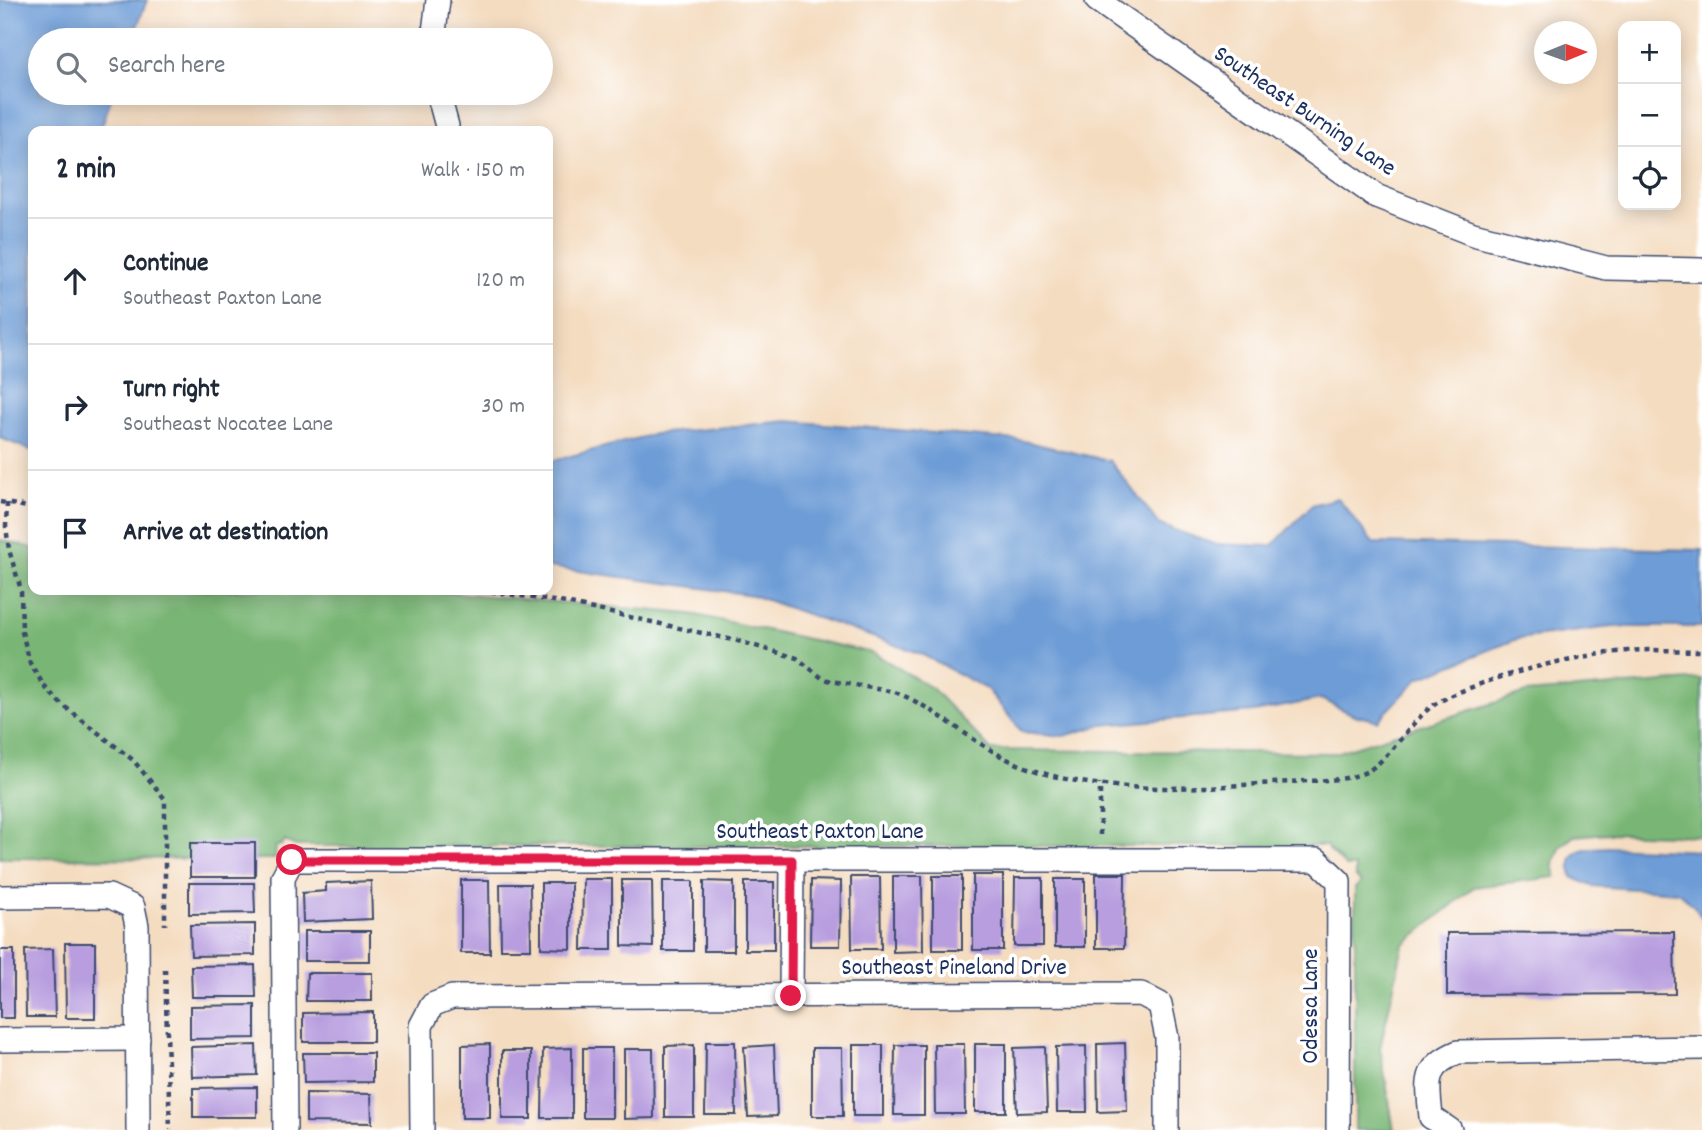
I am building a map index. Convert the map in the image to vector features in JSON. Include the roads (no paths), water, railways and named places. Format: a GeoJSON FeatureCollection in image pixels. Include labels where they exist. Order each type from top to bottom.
{"type":"FeatureCollection","features":[{"type":"Feature","properties":{"kind":"street"},"geometry":{"type":"LineString","coordinates":[[434,28],[438,0]]}},
{"type":"Feature","properties":{"kind":"street","name":"Southeast Burning Lane"},"geometry":{"type":"LineString","coordinates":[[1097,0],[1376,196],[1473,234],[1606,268],[1702,270]]}},
{"type":"Feature","properties":{"kind":"street"},"geometry":{"type":"LineString","coordinates":[[441,105],[447,126]]}},
{"type":"Feature","properties":{"kind":"street","name":"Southeast Paxton Lane"},"geometry":{"type":"LineString","coordinates":[[285,1130],[283,877],[292,860],[1317,860],[1339,881]]}},
{"type":"Feature","properties":{"kind":"street"},"geometry":{"type":"LineString","coordinates":[[791,996],[792,860]]}},
{"type":"Feature","properties":{"kind":"street","name":"Odessa Lane"},"geometry":{"type":"LineString","coordinates":[[1338,1130],[1339,881]]}},
{"type":"Feature","properties":{"kind":"street"},"geometry":{"type":"LineString","coordinates":[[0,897],[109,895],[133,907],[137,926],[138,1130]]}},
{"type":"Feature","properties":{"kind":"street","name":"Southeast Pineland Drive"},"geometry":{"type":"LineString","coordinates":[[422,1130],[421,1026],[432,1006],[452,997],[1141,994],[1160,1004],[1167,1038],[1167,1130]]}},
{"type":"Feature","properties":{"kind":"street"},"geometry":{"type":"LineString","coordinates":[[0,1040],[138,1039]]}},
{"type":"Feature","properties":{"kind":"street"},"geometry":{"type":"LineString","coordinates":[[1450,1130],[1432,1117],[1428,1081],[1439,1060],[1458,1052],[1702,1048]]}},
{"type":"Feature","properties":{"kind":"water"},"geometry":{"type":"Polygon","coordinates":[[[0,0],[147,0],[136,28],[28,28],[28,105],[109,105],[102,126],[28,126],[28,449],[0,438],[0,0]]]}},
{"type":"Feature","properties":{"kind":"water"},"geometry":{"type":"Polygon","coordinates":[[[788,421],[1019,440],[1110,461],[1160,525],[1214,544],[1272,546],[1312,505],[1338,498],[1373,543],[1702,550],[1702,627],[1611,627],[1517,639],[1419,678],[1378,721],[1354,715],[1321,699],[1254,712],[1102,725],[1064,736],[1022,732],[987,689],[921,654],[752,595],[553,568],[553,461],[654,434],[788,421]]]}},
{"type":"Feature","properties":{"kind":"water"},"geometry":{"type":"Polygon","coordinates":[[[1608,847],[1702,851],[1702,918],[1693,905],[1678,892],[1592,886],[1572,877],[1571,860],[1574,855],[1585,849],[1608,847]]]}}]}
